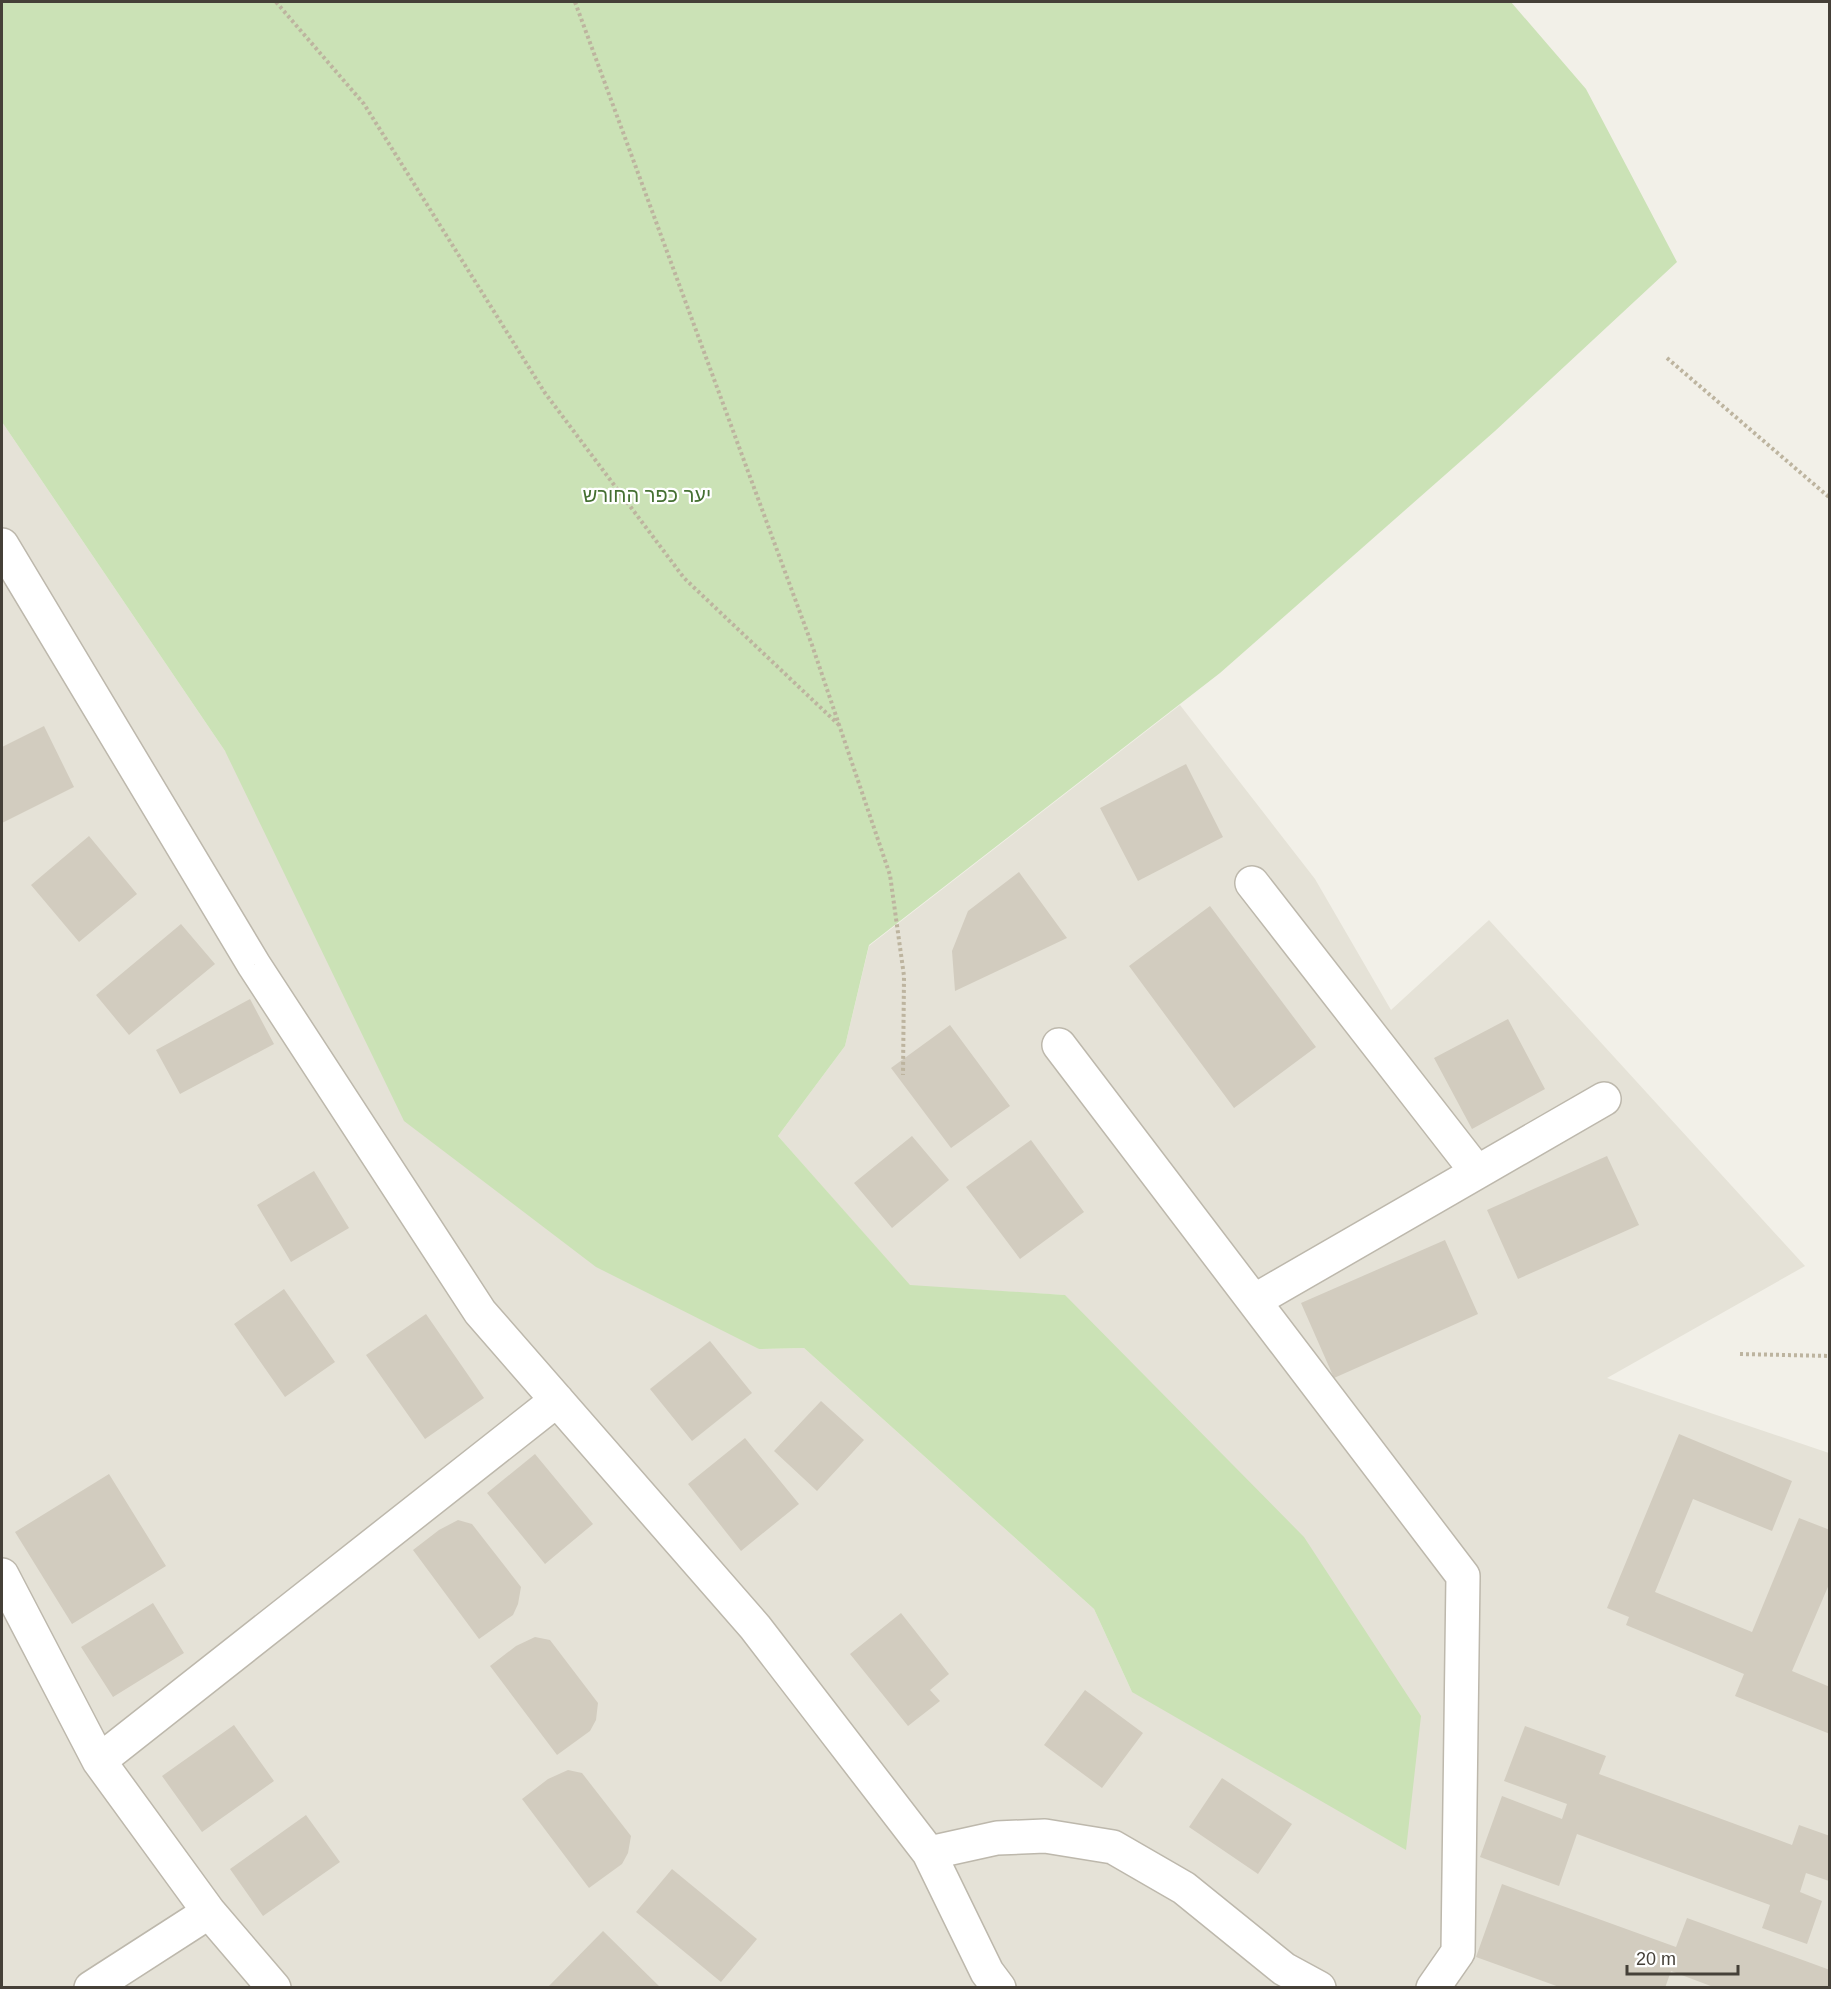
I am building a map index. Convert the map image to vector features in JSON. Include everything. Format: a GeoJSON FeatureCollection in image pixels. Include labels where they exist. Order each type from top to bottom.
{"type":"FeatureCollection","features":[{"type":"Feature","properties":{"kind":"street"},"geometry":{"type":"LineString","coordinates":[[2,544],[260,975],[480,1312],[755,1627],[929,1853],[987,1972],[999,1988]]}},
{"type":"Feature","properties":{"kind":"street"},"geometry":{"type":"LineString","coordinates":[[1252,883],[1477,1172]]}},
{"type":"Feature","properties":{"kind":"street"},"geometry":{"type":"LineString","coordinates":[[1059,1045],[1463,1576],[1458,1952],[1433,1988]]}},
{"type":"Feature","properties":{"kind":"street"},"geometry":{"type":"LineString","coordinates":[[1254,1301],[1604,1099]]}},
{"type":"Feature","properties":{"kind":"street"},"geometry":{"type":"LineString","coordinates":[[99,1761],[557,1400]]}},
{"type":"Feature","properties":{"kind":"street"},"geometry":{"type":"LineString","coordinates":[[2,1575],[99,1761],[209,1912],[274,1988]]}},
{"type":"Feature","properties":{"kind":"street"},"geometry":{"type":"LineString","coordinates":[[929,1853],[997,1838],[1033,1836],[1113,1847],[1184,1888],[1284,1969],[1319,1988]]}},
{"type":"Feature","properties":{"kind":"street"},"geometry":{"type":"LineString","coordinates":[[91,1988],[209,1912]]}},
{"type":"Feature","properties":{"kind":"path"},"geometry":{"type":"LineString","coordinates":[[276,2],[364,104],[545,393],[684,578],[839,725]]}},
{"type":"Feature","properties":{"kind":"path"},"geometry":{"type":"LineString","coordinates":[[575,2],[808,634],[890,875],[904,976],[903,1075]]}},
{"type":"Feature","properties":{"kind":"path"},"geometry":{"type":"LineString","coordinates":[[1667,358],[1830,498]]}},
{"type":"Feature","properties":{"kind":"path"},"geometry":{"type":"LineString","coordinates":[[1740,1354],[1830,1356]]}},
{"type":"Feature","properties":{"kind":"shaded area"},"geometry":{"type":"Polygon","coordinates":[[[2,422],[225,751],[759,1349],[804,1348],[1094,1609],[1132,1692],[1065,1295],[910,1286],[778,1136],[845,1046],[869,946],[1180,705],[1315,879],[1391,1010],[1489,920],[1805,1266],[1607,1378],[1829,1453],[1829,1987],[2,1987],[2,422]]]}},
{"type":"Feature","properties":{"kind":"green space","name":"יער כפר החורש"},"geometry":{"type":"Polygon","coordinates":[[[2,2],[1511,2],[1586,89],[1677,262],[1495,431],[1220,673],[869,945],[845,1046],[778,1136],[910,1285],[1065,1295],[1304,1537],[1421,1716],[1406,1850],[1132,1692],[1094,1609],[804,1348],[759,1349],[596,1267],[404,1121],[225,751],[2,422],[2,2]]]}},
{"type":"Feature","properties":{"kind":"building"},"geometry":{"type":"Polygon","coordinates":[[[44,726],[74,787],[2,823],[2,747],[44,726]]]}},
{"type":"Feature","properties":{"kind":"building"},"geometry":{"type":"Polygon","coordinates":[[[1186,764],[1223,837],[1138,881],[1100,808],[1186,764]]]}},
{"type":"Feature","properties":{"kind":"building"},"geometry":{"type":"Polygon","coordinates":[[[89,836],[137,894],[79,942],[31,885],[89,836]]]}},
{"type":"Feature","properties":{"kind":"building"},"geometry":{"type":"Polygon","coordinates":[[[1019,872],[1067,938],[955,991],[952,951],[968,911],[1019,872]]]}},
{"type":"Feature","properties":{"kind":"building"},"geometry":{"type":"Polygon","coordinates":[[[1210,906],[1316,1047],[1234,1108],[1129,966],[1210,906]]]}},
{"type":"Feature","properties":{"kind":"building"},"geometry":{"type":"Polygon","coordinates":[[[181,924],[215,964],[129,1035],[96,995],[181,924]]]}},
{"type":"Feature","properties":{"kind":"building"},"geometry":{"type":"Polygon","coordinates":[[[250,999],[274,1044],[180,1094],[156,1050],[250,999]]]}},
{"type":"Feature","properties":{"kind":"building"},"geometry":{"type":"Polygon","coordinates":[[[1508,1019],[1545,1089],[1472,1129],[1434,1058],[1508,1019]]]}},
{"type":"Feature","properties":{"kind":"building"},"geometry":{"type":"Polygon","coordinates":[[[950,1025],[1010,1106],[951,1148],[891,1068],[950,1025]]]}},
{"type":"Feature","properties":{"kind":"building"},"geometry":{"type":"Polygon","coordinates":[[[912,1136],[949,1180],[892,1228],[854,1183],[912,1136]]]}},
{"type":"Feature","properties":{"kind":"building"},"geometry":{"type":"Polygon","coordinates":[[[1031,1140],[1084,1212],[1020,1259],[966,1187],[1031,1140]]]}},
{"type":"Feature","properties":{"kind":"building"},"geometry":{"type":"Polygon","coordinates":[[[1607,1156],[1639,1225],[1518,1279],[1487,1210],[1607,1156]]]}},
{"type":"Feature","properties":{"kind":"building"},"geometry":{"type":"Polygon","coordinates":[[[314,1171],[349,1228],[291,1262],[257,1205],[314,1171]]]}},
{"type":"Feature","properties":{"kind":"building"},"geometry":{"type":"Polygon","coordinates":[[[1445,1240],[1478,1314],[1334,1378],[1301,1303],[1445,1240]]]}},
{"type":"Feature","properties":{"kind":"building"},"geometry":{"type":"Polygon","coordinates":[[[284,1289],[335,1362],[285,1397],[234,1324],[284,1289]]]}},
{"type":"Feature","properties":{"kind":"building"},"geometry":{"type":"Polygon","coordinates":[[[426,1314],[484,1398],[425,1439],[366,1355],[426,1314]]]}},
{"type":"Feature","properties":{"kind":"building"},"geometry":{"type":"Polygon","coordinates":[[[710,1341],[752,1393],[692,1441],[650,1389],[710,1341]]]}},
{"type":"Feature","properties":{"kind":"building"},"geometry":{"type":"Polygon","coordinates":[[[821,1401],[864,1440],[817,1491],[774,1451],[821,1401]]]}},
{"type":"Feature","properties":{"kind":"building"},"geometry":{"type":"Polygon","coordinates":[[[1679,1434],[1792,1481],[1772,1531],[1693,1499],[1655,1592],[1752,1632],[1799,1518],[1830,1530],[1830,1582],[1792,1671],[1830,1687],[1830,1734],[1735,1696],[1744,1674],[1626,1625],[1629,1617],[1607,1608],[1679,1434]]]}},
{"type":"Feature","properties":{"kind":"building"},"geometry":{"type":"Polygon","coordinates":[[[745,1438],[799,1504],[741,1551],[688,1484],[745,1438]]]}},
{"type":"Feature","properties":{"kind":"building"},"geometry":{"type":"Polygon","coordinates":[[[535,1454],[593,1524],[545,1564],[487,1493],[535,1454]]]}},
{"type":"Feature","properties":{"kind":"building"},"geometry":{"type":"Polygon","coordinates":[[[109,1474],[166,1566],[72,1624],[15,1532],[109,1474]]]}},
{"type":"Feature","properties":{"kind":"building"},"geometry":{"type":"Polygon","coordinates":[[[458,1520],[472,1524],[521,1587],[513,1615],[479,1639],[413,1550],[439,1530],[458,1520]]]}},
{"type":"Feature","properties":{"kind":"building"},"geometry":{"type":"Polygon","coordinates":[[[153,1603],[184,1653],[113,1697],[81,1647],[153,1603]]]}},
{"type":"Feature","properties":{"kind":"building"},"geometry":{"type":"Polygon","coordinates":[[[901,1613],[949,1674],[930,1690],[940,1701],[908,1726],[850,1654],[901,1613]]]}},
{"type":"Feature","properties":{"kind":"building"},"geometry":{"type":"Polygon","coordinates":[[[535,1637],[550,1640],[598,1703],[596,1720],[590,1731],[557,1755],[490,1666],[516,1646],[535,1637]]]}},
{"type":"Feature","properties":{"kind":"building"},"geometry":{"type":"Polygon","coordinates":[[[1085,1690],[1143,1733],[1102,1788],[1044,1745],[1085,1690]]]}},
{"type":"Feature","properties":{"kind":"building"},"geometry":{"type":"Polygon","coordinates":[[[234,1725],[274,1781],[202,1832],[162,1776],[234,1725]]]}},
{"type":"Feature","properties":{"kind":"building"},"geometry":{"type":"Polygon","coordinates":[[[1525,1726],[1606,1756],[1599,1774],[1792,1845],[1799,1825],[1830,1836],[1829,1881],[1806,1873],[1800,1892],[1822,1901],[1807,1944],[1762,1928],[1770,1905],[1577,1834],[1559,1886],[1480,1857],[1502,1796],[1562,1819],[1567,1804],[1504,1781],[1525,1726]]]}},
{"type":"Feature","properties":{"kind":"building"},"geometry":{"type":"Polygon","coordinates":[[[568,1770],[582,1773],[631,1836],[628,1853],[622,1864],[589,1888],[522,1799],[548,1779],[568,1770]]]}},
{"type":"Feature","properties":{"kind":"building"},"geometry":{"type":"Polygon","coordinates":[[[1222,1778],[1292,1824],[1258,1874],[1189,1827],[1222,1778]]]}},
{"type":"Feature","properties":{"kind":"building"},"geometry":{"type":"Polygon","coordinates":[[[306,1815],[340,1862],[263,1916],[230,1869],[306,1815]]]}},
{"type":"Feature","properties":{"kind":"building"},"geometry":{"type":"Polygon","coordinates":[[[672,1869],[757,1939],[721,1982],[636,1912],[672,1869]]]}},
{"type":"Feature","properties":{"kind":"building"},"geometry":{"type":"Polygon","coordinates":[[[1502,1884],[1676,1947],[1687,1918],[1830,1970],[1830,1988],[1716,1988],[1671,1971],[1665,1988],[1562,1988],[1476,1957],[1502,1884]]]}},
{"type":"Feature","properties":{"kind":"building"},"geometry":{"type":"Polygon","coordinates":[[[603,1931],[661,1988],[547,1988],[603,1931]]]}}]}
